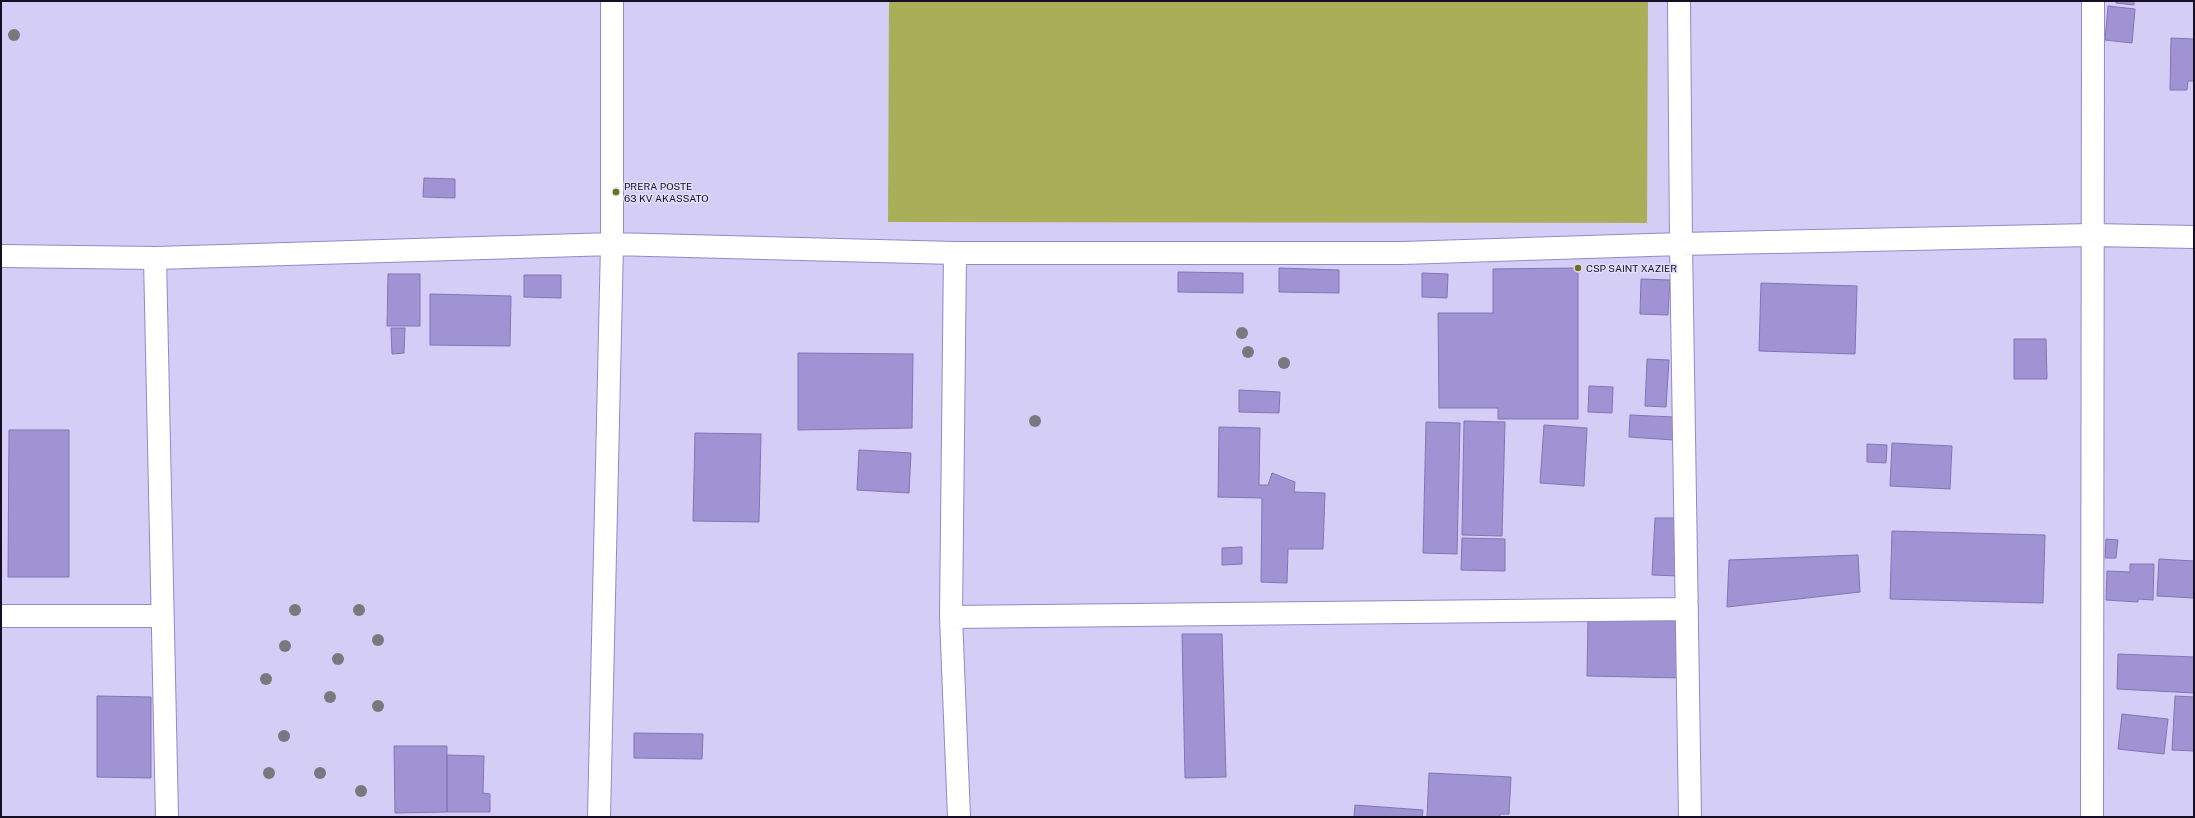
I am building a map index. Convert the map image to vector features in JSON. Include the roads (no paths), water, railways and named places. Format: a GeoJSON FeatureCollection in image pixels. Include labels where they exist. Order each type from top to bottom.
{"type":"FeatureCollection","features":[{"type":"Feature","properties":{"kind":"street"},"geometry":{"type":"LineString","coordinates":[[599,817],[612,244],[612,1]]}},
{"type":"Feature","properties":{"kind":"street"},"geometry":{"type":"LineString","coordinates":[[1679,1],[1681,244],[1690,817]]}},
{"type":"Feature","properties":{"kind":"street"},"geometry":{"type":"LineString","coordinates":[[2092,817],[2093,1]]}},
{"type":"Feature","properties":{"kind":"street"},"geometry":{"type":"LineString","coordinates":[[1,256],[155,258],[612,244],[955,253],[1403,253],[1681,244],[2092,235],[2194,237]]}},
{"type":"Feature","properties":{"kind":"street"},"geometry":{"type":"LineString","coordinates":[[955,253],[951,617],[959,817]]}},
{"type":"Feature","properties":{"kind":"street"},"geometry":{"type":"LineString","coordinates":[[155,258],[167,817]]}},
{"type":"Feature","properties":{"kind":"street"},"geometry":{"type":"LineString","coordinates":[[951,617],[1687,609]]}},
{"type":"Feature","properties":{"kind":"street"},"geometry":{"type":"LineString","coordinates":[[1,616],[162,616]]}},
{"type":"Feature","properties":{"kind":"place","name":"PRERA POSTE 63 KV AKASSATO"},"geometry":{"type":"Point","coordinates":[616,192]}},
{"type":"Feature","properties":{"kind":"place","name":"CSP SAINT XAZIER"},"geometry":{"type":"Point","coordinates":[1578,268]}}]}
